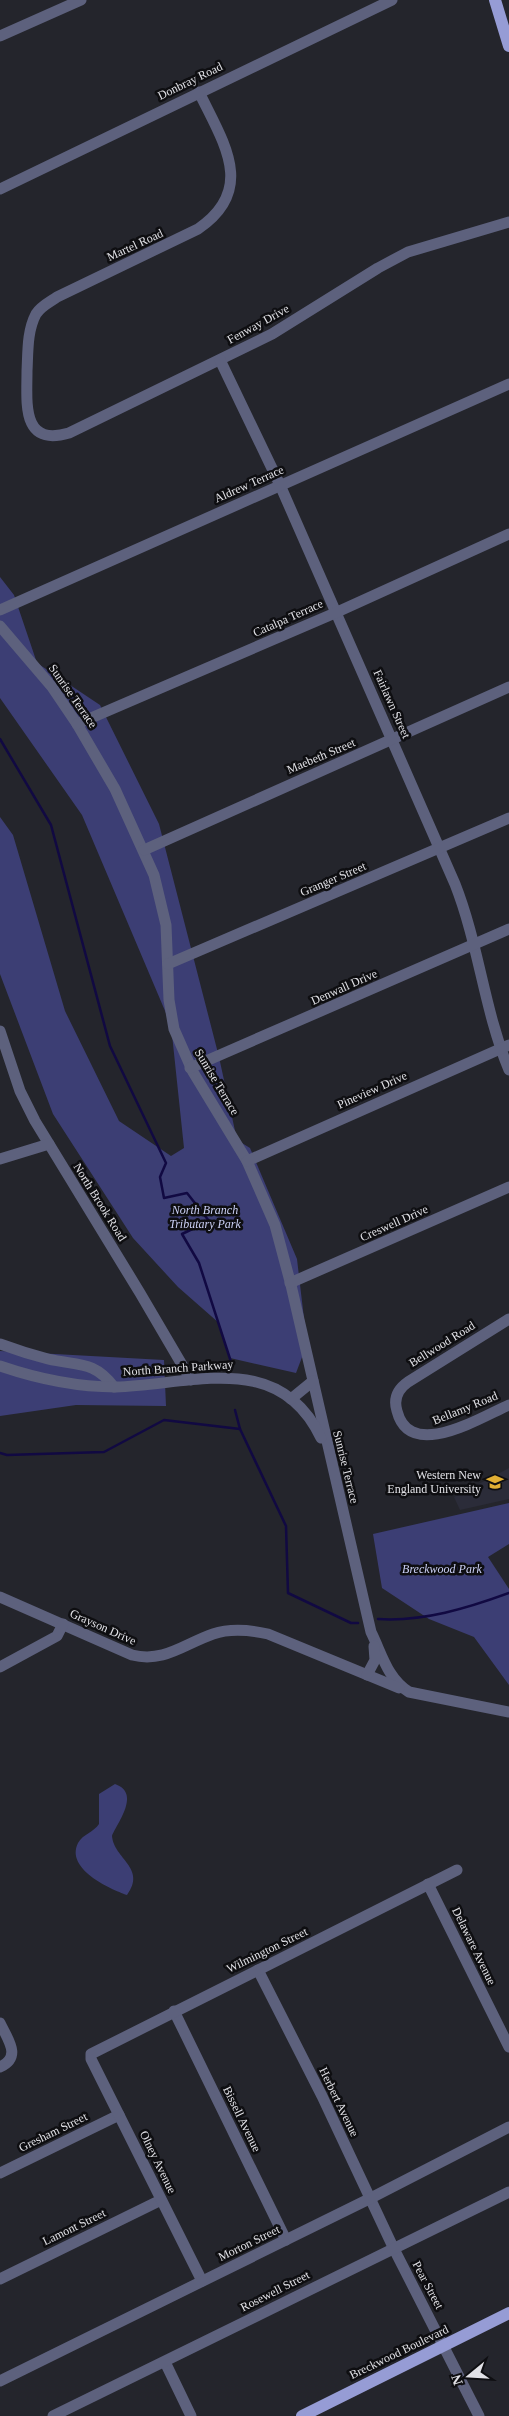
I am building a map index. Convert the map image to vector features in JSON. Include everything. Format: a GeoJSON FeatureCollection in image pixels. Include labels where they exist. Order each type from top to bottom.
{"type":"FeatureCollection","features":[{"type":"Feature","properties":{"kind":"main road"},"geometry":{"type":"LineString","coordinates":[[495,0],[509,46]]}},
{"type":"Feature","properties":{"kind":"main road","name":"Breckwood Boulevard"},"geometry":{"type":"LineString","coordinates":[[302,2416],[509,2313]]}},
{"type":"Feature","properties":{"kind":"street"},"geometry":{"type":"LineString","coordinates":[[0,36],[55,5],[81,0]]}},
{"type":"Feature","properties":{"kind":"street","name":"Donbray Road"},"geometry":{"type":"LineString","coordinates":[[0,189],[392,0]]}},
{"type":"Feature","properties":{"kind":"street","name":"Martel Road"},"geometry":{"type":"LineString","coordinates":[[28,414],[28,342],[32,322],[38,311],[57,297],[183,237],[210,219],[225,203],[231,186],[229,160],[199,92]]}},
{"type":"Feature","properties":{"kind":"street","name":"Fenway Drive"},"geometry":{"type":"LineString","coordinates":[[28,414],[38,430],[45,436],[56,437],[69,433],[280,329],[378,268],[408,252],[509,222]]}},
{"type":"Feature","properties":{"kind":"street","name":"Fairlawn Street"},"geometry":{"type":"LineString","coordinates":[[220,360],[280,485],[459,894],[475,945],[488,1009],[505,1047],[509,1070]]}},
{"type":"Feature","properties":{"kind":"street","name":"Aldrew Terrace"},"geometry":{"type":"LineString","coordinates":[[0,610],[509,384]]}},
{"type":"Feature","properties":{"kind":"street","name":"Catalpa Terrace"},"geometry":{"type":"LineString","coordinates":[[78,724],[509,534]]}},
{"type":"Feature","properties":{"kind":"street","name":"Sunrise Terrace"},"geometry":{"type":"LineString","coordinates":[[0,626],[52,687],[78,724],[115,789],[144,850],[158,887],[164,912],[169,1000],[174,1029],[190,1068],[247,1161],[274,1225],[290,1283],[371,1632]]}},
{"type":"Feature","properties":{"kind":"street","name":"Maebeth Street"},"geometry":{"type":"LineString","coordinates":[[144,850],[509,687]]}},
{"type":"Feature","properties":{"kind":"street","name":"Granger Street"},"geometry":{"type":"LineString","coordinates":[[168,964],[509,818]]}},
{"type":"Feature","properties":{"kind":"street","name":"Denwall Drive"},"geometry":{"type":"LineString","coordinates":[[190,1068],[509,929]]}},
{"type":"Feature","properties":{"kind":"street","name":"North Brook Road"},"geometry":{"type":"LineString","coordinates":[[0,1031],[20,1091],[49,1144],[140,1292],[191,1380]]}},
{"type":"Feature","properties":{"kind":"street","name":"Pineview Drive"},"geometry":{"type":"LineString","coordinates":[[247,1161],[505,1047]]}},
{"type":"Feature","properties":{"kind":"street"},"geometry":{"type":"LineString","coordinates":[[0,1159],[49,1144]]}},
{"type":"Feature","properties":{"kind":"street","name":"Creswell Drive"},"geometry":{"type":"LineString","coordinates":[[290,1283],[509,1187]]}},
{"type":"Feature","properties":{"kind":"street","name":"Bellwood Road"},"geometry":{"type":"LineString","coordinates":[[396,1397],[400,1390],[413,1378],[509,1318]]}},
{"type":"Feature","properties":{"kind":"street"},"geometry":{"type":"LineString","coordinates":[[0,1344],[49,1359],[89,1366],[106,1377],[114,1387]]}},
{"type":"Feature","properties":{"kind":"street","name":"North Branch Parkway"},"geometry":{"type":"LineString","coordinates":[[0,1366],[53,1382],[114,1387],[229,1377],[244,1378],[274,1389],[291,1399],[311,1421],[328,1451]]}},
{"type":"Feature","properties":{"kind":"street"},"geometry":{"type":"LineString","coordinates":[[291,1399],[313,1381]]}},
{"type":"Feature","properties":{"kind":"street","name":"Bellamy Road"},"geometry":{"type":"LineString","coordinates":[[396,1397],[396,1410],[402,1424],[412,1433],[424,1436],[449,1431],[509,1405]]}},
{"type":"Feature","properties":{"kind":"street","name":"Grayson Drive"},"geometry":{"type":"LineString","coordinates":[[0,1597],[132,1656],[149,1658],[166,1655],[213,1634],[230,1631],[253,1631],[268,1634],[409,1692],[509,1712]]}},
{"type":"Feature","properties":{"kind":"street"},"geometry":{"type":"LineString","coordinates":[[0,1667],[57,1636],[63,1624]]}},
{"type":"Feature","properties":{"kind":"street"},"geometry":{"type":"LineString","coordinates":[[367,1675],[376,1653],[371,1632]]}},
{"type":"Feature","properties":{"kind":"street"},"geometry":{"type":"LineString","coordinates":[[371,1632],[393,1678],[409,1692]]}},
{"type":"Feature","properties":{"kind":"street","name":"Wilmington Street"},"geometry":{"type":"LineString","coordinates":[[91,2054],[457,1870]]}},
{"type":"Feature","properties":{"kind":"street","name":"Delaware Avenue"},"geometry":{"type":"LineString","coordinates":[[428,1884],[509,2048]]}},
{"type":"Feature","properties":{"kind":"street","name":"Herbert Avenue"},"geometry":{"type":"LineString","coordinates":[[258,1970],[393,2248]]}},
{"type":"Feature","properties":{"kind":"street","name":"Bissell Avenue"},"geometry":{"type":"LineString","coordinates":[[174,2011],[286,2240]]}},
{"type":"Feature","properties":{"kind":"street"},"geometry":{"type":"LineString","coordinates":[[0,2023],[10,2046],[12,2057],[5,2065]]}},
{"type":"Feature","properties":{"kind":"street","name":"Olney Avenue"},"geometry":{"type":"LineString","coordinates":[[91,2054],[119,2115],[202,2281]]}},
{"type":"Feature","properties":{"kind":"street","name":"Gresham Street"},"geometry":{"type":"LineString","coordinates":[[0,2174],[119,2115]]}},
{"type":"Feature","properties":{"kind":"street","name":"Morton Street"},"geometry":{"type":"LineString","coordinates":[[0,2381],[370,2198],[509,2126]]}},
{"type":"Feature","properties":{"kind":"street","name":"Rosewell Street"},"geometry":{"type":"LineString","coordinates":[[53,2416],[509,2192]]}},
{"type":"Feature","properties":{"kind":"street","name":"Lamont Street"},"geometry":{"type":"LineString","coordinates":[[0,2279],[161,2200]]}},
{"type":"Feature","properties":{"kind":"street","name":"Pear Street"},"geometry":{"type":"LineString","coordinates":[[393,2248],[479,2416]]}},
{"type":"Feature","properties":{"kind":"street"},"geometry":{"type":"LineString","coordinates":[[165,2362],[191,2416]]}},
{"type":"Feature","properties":{"kind":"shaded area","name":"Western New England University"},"geometry":{"type":"Polygon","coordinates":[[[509,1468],[509,1499],[460,1510],[454,1497],[509,1468]]]}},
{"type":"Feature","properties":{"kind":"green space","name":"North Branch Tributary Park"},"geometry":{"type":"Polygon","coordinates":[[[0,577],[14,595],[37,663],[100,705],[159,824],[219,1057],[237,1140],[250,1148],[297,1259],[307,1344],[296,1373],[230,1358],[219,1323],[178,1287],[133,1238],[53,1114],[0,974],[0,817],[13,835],[65,1011],[119,1121],[171,1156],[184,1148],[171,1025],[82,815],[0,698],[0,577]]]}},
{"type":"Feature","properties":{"kind":"green space"},"geometry":{"type":"Polygon","coordinates":[[[0,1351],[164,1360],[166,1406],[76,1405],[0,1416],[0,1351]]]}},
{"type":"Feature","properties":{"kind":"green space","name":"Breckwood Park"},"geometry":{"type":"Polygon","coordinates":[[[509,1503],[509,1544],[488,1557],[509,1589],[509,1685],[474,1637],[429,1619],[382,1588],[373,1534],[509,1503]]]}},
{"type":"Feature","properties":{"kind":"green space"},"geometry":{"type":"Polygon","coordinates":[[[115,1784],[123,1788],[127,1801],[126,1808],[112,1836],[118,1851],[132,1871],[132,1886],[127,1895],[110,1888],[91,1876],[78,1861],[76,1852],[80,1840],[99,1824],[99,1794],[115,1784]]]}},
{"type":"Feature","properties":{"kind":"waterway"},"geometry":{"type":"LineString","coordinates":[[0,739],[51,825],[110,1046],[166,1163],[160,1177],[164,1198],[187,1193],[209,1221],[182,1234],[199,1263],[232,1365]]}},
{"type":"Feature","properties":{"kind":"waterway"},"geometry":{"type":"LineString","coordinates":[[235,1410],[240,1429]]}},
{"type":"Feature","properties":{"kind":"waterway"},"geometry":{"type":"LineString","coordinates":[[0,1453],[7,1455],[104,1452],[164,1420],[240,1429],[286,1526],[288,1593],[351,1623],[358,1623]]}},
{"type":"Feature","properties":{"kind":"waterway"},"geometry":{"type":"LineString","coordinates":[[378,1619],[412,1618],[445,1613],[509,1593]]}},
{"type":"Feature","properties":{"kind":"place","name":"Western New England University"},"geometry":{"type":"Point","coordinates":[495,1482]}}]}
